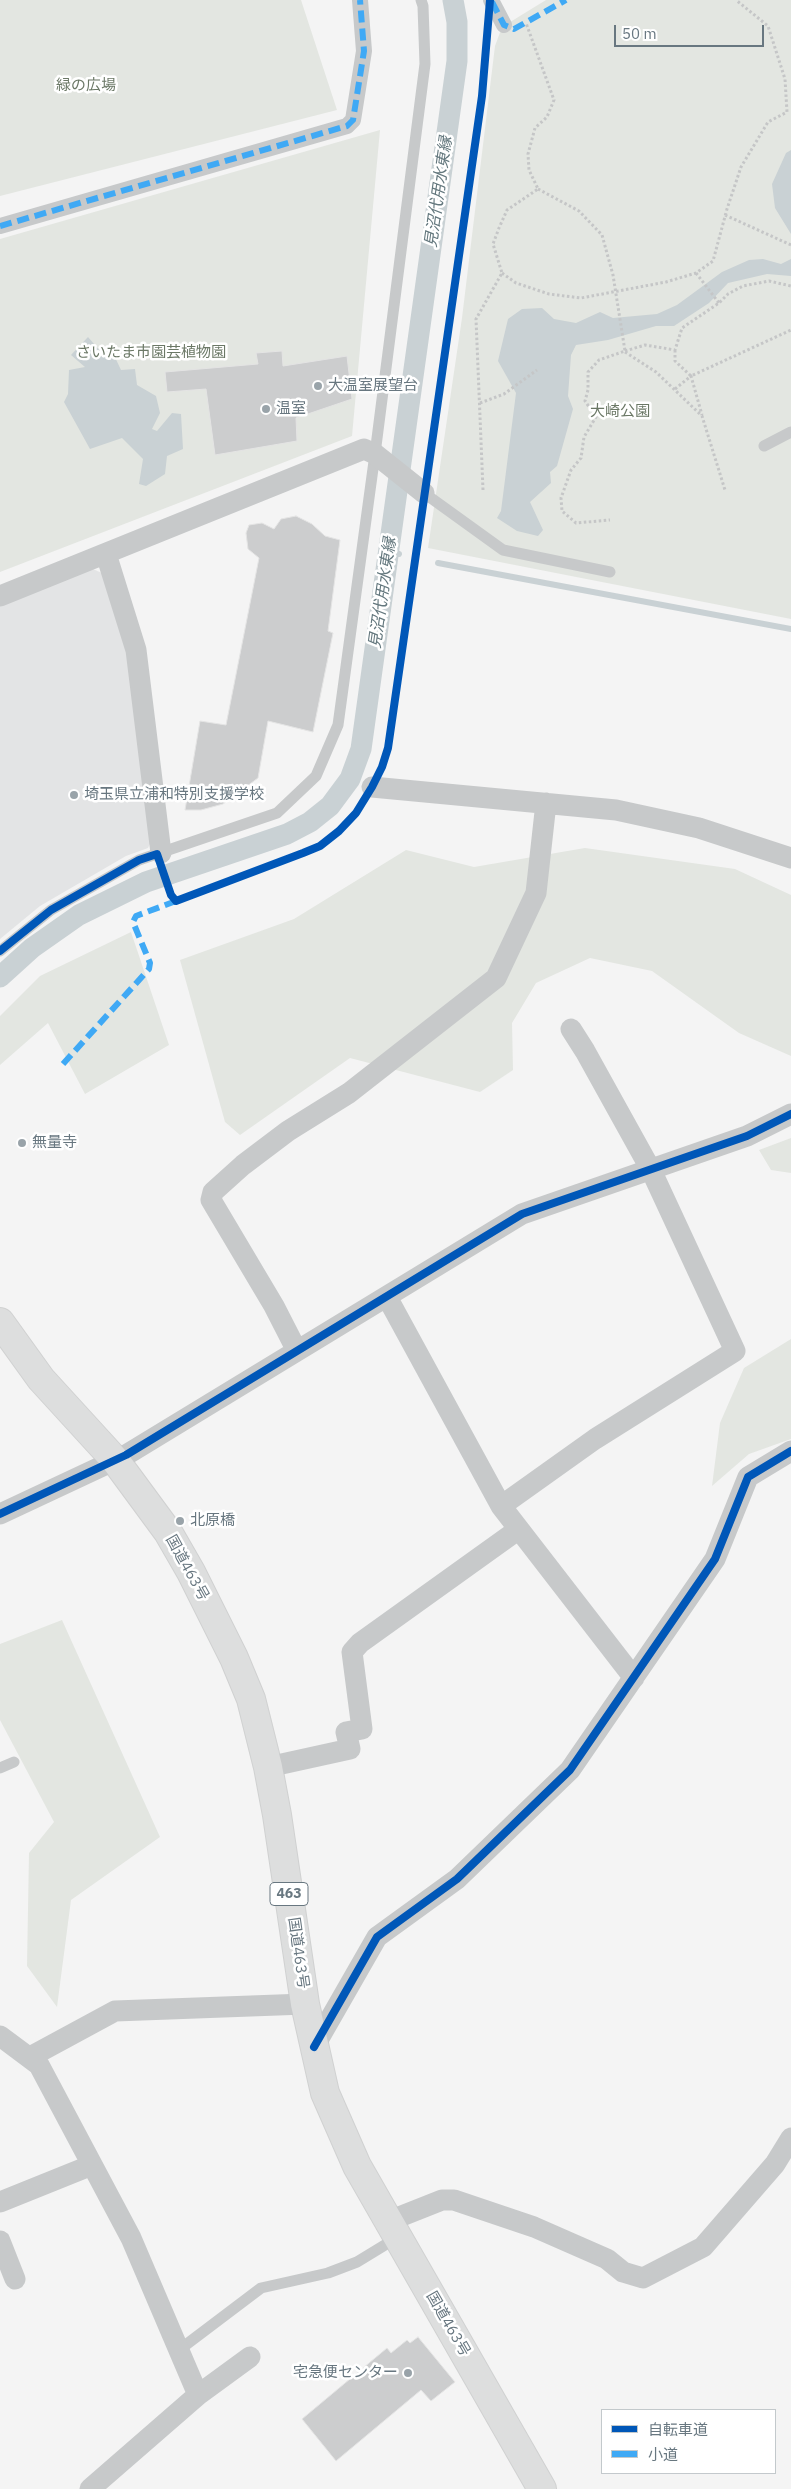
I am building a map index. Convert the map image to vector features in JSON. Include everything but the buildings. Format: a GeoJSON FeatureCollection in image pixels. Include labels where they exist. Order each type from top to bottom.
{"type":"FeatureCollection","features":[{"type":"Feature","properties":{"kind":"highway","name":"国道463号"},"geometry":{"type":"LineString","coordinates":[[4,1336],[115,1460],[168,1532],[196,1580],[234,1658],[251,1700],[268,1767],[278,1815],[305,2004],[325,2093],[356,2166],[542,2489]]}},
{"type":"Feature","properties":{"kind":"street"},"geometry":{"type":"LineString","coordinates":[[0,226],[347,126],[354,120],[364,51],[360,0]]}},
{"type":"Feature","properties":{"kind":"street"},"geometry":{"type":"LineString","coordinates":[[490,0],[504,25]]}},
{"type":"Feature","properties":{"kind":"street"},"geometry":{"type":"LineString","coordinates":[[0,596],[364,449],[375,454],[424,493]]}},
{"type":"Feature","properties":{"kind":"street"},"geometry":{"type":"LineString","coordinates":[[106,554],[136,650],[162,853]]}},
{"type":"Feature","properties":{"kind":"street"},"geometry":{"type":"LineString","coordinates":[[372,786],[616,810],[698,828],[791,858]]}},
{"type":"Feature","properties":{"kind":"street"},"geometry":{"type":"LineString","coordinates":[[297,1351],[274,1306],[211,1200],[213,1192],[243,1165],[288,1131],[349,1093],[496,978],[536,893],[546,803]]}},
{"type":"Feature","properties":{"kind":"street"},"geometry":{"type":"LineString","coordinates":[[501,1506],[595,1439],[735,1351],[651,1170],[585,1050],[571,1029]]}},
{"type":"Feature","properties":{"kind":"street"},"geometry":{"type":"LineString","coordinates":[[0,1514],[115,1460],[522,1214],[747,1136],[791,1114]]}},
{"type":"Feature","properties":{"kind":"street"},"geometry":{"type":"LineString","coordinates":[[387,1297],[501,1506],[634,1678]]}},
{"type":"Feature","properties":{"kind":"street"},"geometry":{"type":"LineString","coordinates":[[314,2047],[377,1937],[457,1879],[570,1770],[715,1559],[748,1477],[791,1451]]}},
{"type":"Feature","properties":{"kind":"street"},"geometry":{"type":"LineString","coordinates":[[268,1767],[350,1749],[346,1732],[362,1729],[352,1652],[360,1643],[519,1529]]}},
{"type":"Feature","properties":{"kind":"street"},"geometry":{"type":"LineString","coordinates":[[30,2057],[115,2011],[305,2004]]}},
{"type":"Feature","properties":{"kind":"street"},"geometry":{"type":"LineString","coordinates":[[0,2036],[40,2065],[131,2238],[198,2395]]}},
{"type":"Feature","properties":{"kind":"street"},"geometry":{"type":"LineString","coordinates":[[393,2229],[442,2200],[454,2200],[534,2227],[607,2259],[623,2272],[643,2278],[704,2247],[775,2164],[791,2138]]}},
{"type":"Feature","properties":{"kind":"street"},"geometry":{"type":"LineString","coordinates":[[0,2202],[92,2165]]}},
{"type":"Feature","properties":{"kind":"street"},"geometry":{"type":"LineString","coordinates":[[0,2241],[15,2279]]}},
{"type":"Feature","properties":{"kind":"street"},"geometry":{"type":"LineString","coordinates":[[90,2489],[198,2395],[250,2357]]}},
{"type":"Feature","properties":{"kind":"lane"},"geometry":{"type":"LineString","coordinates":[[0,951],[52,910],[139,860],[277,814],[316,776],[338,725],[375,454],[425,64],[424,6],[421,0]]}},
{"type":"Feature","properties":{"kind":"lane"},"geometry":{"type":"LineString","coordinates":[[764,446],[791,432]]}},
{"type":"Feature","properties":{"kind":"lane"},"geometry":{"type":"LineString","coordinates":[[424,493],[503,550],[610,572]]}},
{"type":"Feature","properties":{"kind":"lane"},"geometry":{"type":"LineString","coordinates":[[0,1768],[14,1762]]}},
{"type":"Feature","properties":{"kind":"lane"},"geometry":{"type":"LineString","coordinates":[[179,2350],[261,2288],[328,2273],[357,2262],[393,2229]]}},
{"type":"Feature","properties":{"kind":"path"},"geometry":{"type":"LineString","coordinates":[[538,189],[507,210],[494,244],[502,273],[516,283],[541,292],[581,298],[666,282],[696,273],[713,262],[725,215],[741,167],[768,122],[789,113],[785,79],[768,26],[736,0]]}},
{"type":"Feature","properties":{"kind":"path"},"geometry":{"type":"LineString","coordinates":[[526,23],[554,100],[547,117],[535,128],[528,154],[529,170],[538,189],[579,211],[602,235],[613,275],[625,352],[656,372],[702,416]]}},
{"type":"Feature","properties":{"kind":"path"},"geometry":{"type":"LineString","coordinates":[[725,215],[791,245]]}},
{"type":"Feature","properties":{"kind":"path"},"geometry":{"type":"LineString","coordinates":[[482,490],[476,319],[502,273]]}},
{"type":"Feature","properties":{"kind":"path"},"geometry":{"type":"LineString","coordinates":[[696,273],[719,303]]}},
{"type":"Feature","properties":{"kind":"path"},"geometry":{"type":"LineString","coordinates":[[725,490],[691,376],[675,361],[675,350],[682,328],[719,303],[728,294],[743,286],[770,281],[791,286]]}},
{"type":"Feature","properties":{"kind":"path"},"geometry":{"type":"LineString","coordinates":[[675,389],[691,376],[791,330]]}},
{"type":"Feature","properties":{"kind":"path"},"geometry":{"type":"LineString","coordinates":[[610,520],[576,523],[562,511],[561,498],[571,470],[581,458],[584,437],[596,417],[585,401],[588,390],[588,372],[598,360],[645,345],[675,350]]}},
{"type":"Feature","properties":{"kind":"path"},"geometry":{"type":"LineString","coordinates":[[480,403],[504,394],[537,370]]}},
{"type":"Feature","properties":{"kind":"shaded area"},"geometry":{"type":"Polygon","coordinates":[[[791,150],[791,234],[775,208],[772,184],[786,153],[791,150]]]}},
{"type":"Feature","properties":{"kind":"shaded area"},"geometry":{"type":"Polygon","coordinates":[[[763,259],[781,264],[791,259],[791,276],[767,274],[728,283],[709,303],[674,326],[656,326],[608,340],[576,345],[571,355],[568,396],[573,409],[557,466],[550,472],[551,483],[530,502],[543,530],[538,536],[517,531],[497,518],[501,511],[516,393],[498,361],[508,319],[522,309],[542,308],[554,319],[576,323],[600,312],[613,318],[657,314],[677,305],[722,272],[749,260],[763,259]]]}},
{"type":"Feature","properties":{"kind":"shaded area"},"geometry":{"type":"Polygon","coordinates":[[[88,337],[100,351],[113,353],[121,370],[135,369],[137,385],[156,396],[160,413],[152,429],[157,431],[172,413],[181,414],[183,449],[167,456],[165,474],[146,486],[139,484],[143,459],[122,438],[90,449],[64,402],[68,394],[69,370],[85,367],[71,355],[88,337]]]}},
{"type":"Feature","properties":{"kind":"shaded area","name":"埼玉県立浦和特別支援学校"},"geometry":{"type":"Polygon","coordinates":[[[93,569],[104,574],[132,659],[152,839],[148,848],[126,856],[40,906],[0,939],[0,606],[93,569]]]}},
{"type":"Feature","properties":{"kind":"green space","name":"緑の広場"},"geometry":{"type":"Polygon","coordinates":[[[0,0],[301,0],[337,110],[0,196],[0,0]]]}},
{"type":"Feature","properties":{"kind":"green space","name":"大崎公園"},"geometry":{"type":"Polygon","coordinates":[[[546,0],[791,0],[791,619],[428,548],[462,318],[495,46],[502,27],[546,0]]]}},
{"type":"Feature","properties":{"kind":"green space","name":"さいたま市園芸植物園"},"geometry":{"type":"Polygon","coordinates":[[[380,130],[352,436],[0,572],[0,239],[380,130]]]}},
{"type":"Feature","properties":{"kind":"green space"},"geometry":{"type":"Polygon","coordinates":[[[585,848],[735,869],[791,895],[791,1056],[739,1033],[652,971],[590,958],[536,983],[512,1023],[513,1070],[480,1092],[350,1058],[240,1135],[225,1122],[180,960],[294,919],[406,850],[474,867],[585,848]]]}},
{"type":"Feature","properties":{"kind":"green space"},"geometry":{"type":"Polygon","coordinates":[[[131,932],[169,1045],[85,1094],[48,1023],[0,1065],[0,1016],[40,976],[131,932]]]}},
{"type":"Feature","properties":{"kind":"green space"},"geometry":{"type":"Polygon","coordinates":[[[791,1138],[791,1173],[771,1170],[759,1150],[791,1138]]]}},
{"type":"Feature","properties":{"kind":"green space"},"geometry":{"type":"Polygon","coordinates":[[[791,1339],[791,1439],[749,1454],[712,1486],[720,1423],[744,1368],[791,1339]]]}},
{"type":"Feature","properties":{"kind":"green space"},"geometry":{"type":"Polygon","coordinates":[[[62,1620],[160,1837],[71,1900],[57,2007],[27,1966],[29,1853],[54,1822],[0,1720],[0,1644],[62,1620]]]}},
{"type":"Feature","properties":{"kind":"waterway","name":"見沼代用水東縁"},"geometry":{"type":"LineString","coordinates":[[0,977],[32,948],[79,915],[146,882],[287,834],[310,822],[330,806],[350,779],[361,749],[457,61],[457,22],[453,0]]}},
{"type":"Feature","properties":{"kind":"waterway"},"geometry":{"type":"LineString","coordinates":[[388,551],[399,554]]}},
{"type":"Feature","properties":{"kind":"waterway"},"geometry":{"type":"LineString","coordinates":[[438,563],[791,629]]}},
{"type":"Feature","properties":{"kind":"marked path"},"geometry":{"type":"LineString","coordinates":[[0,226],[347,126],[353,120],[364,51],[360,0]]}},
{"type":"Feature","properties":{"kind":"marked path"},"geometry":{"type":"LineString","coordinates":[[492,2],[504,25],[514,29],[566,0]]}},
{"type":"Feature","properties":{"kind":"marked path"},"geometry":{"type":"LineString","coordinates":[[63,1064],[149,969],[150,963],[133,922],[136,916],[176,901]]}},
{"type":"Feature","properties":{"kind":"cycle path"},"geometry":{"type":"LineString","coordinates":[[0,951],[51,910],[139,860],[157,854],[171,895],[176,901],[320,846],[339,831],[356,813],[372,787],[382,767],[388,748],[482,96],[490,0]]}},
{"type":"Feature","properties":{"kind":"cycle path"},"geometry":{"type":"LineString","coordinates":[[0,1514],[126,1455],[522,1214],[747,1136],[791,1114]]}},
{"type":"Feature","properties":{"kind":"cycle path"},"geometry":{"type":"LineString","coordinates":[[314,2047],[377,1937],[457,1879],[570,1770],[715,1559],[748,1477],[791,1451]]}},
{"type":"Feature","properties":{"kind":"place","name":"大温室展望台"},"geometry":{"type":"Point","coordinates":[318,386]}},
{"type":"Feature","properties":{"kind":"place","name":"温室"},"geometry":{"type":"Point","coordinates":[266,409]}},
{"type":"Feature","properties":{"kind":"place","name":"埼玉県立浦和特別支援学校"},"geometry":{"type":"Point","coordinates":[74,795]}},
{"type":"Feature","properties":{"kind":"place","name":"無量寺"},"geometry":{"type":"Point","coordinates":[22,1143]}},
{"type":"Feature","properties":{"kind":"place","name":"北原橋"},"geometry":{"type":"Point","coordinates":[180,1521]}},
{"type":"Feature","properties":{"kind":"place","name":"宅急便センター"},"geometry":{"type":"Point","coordinates":[408,2373]}}]}
